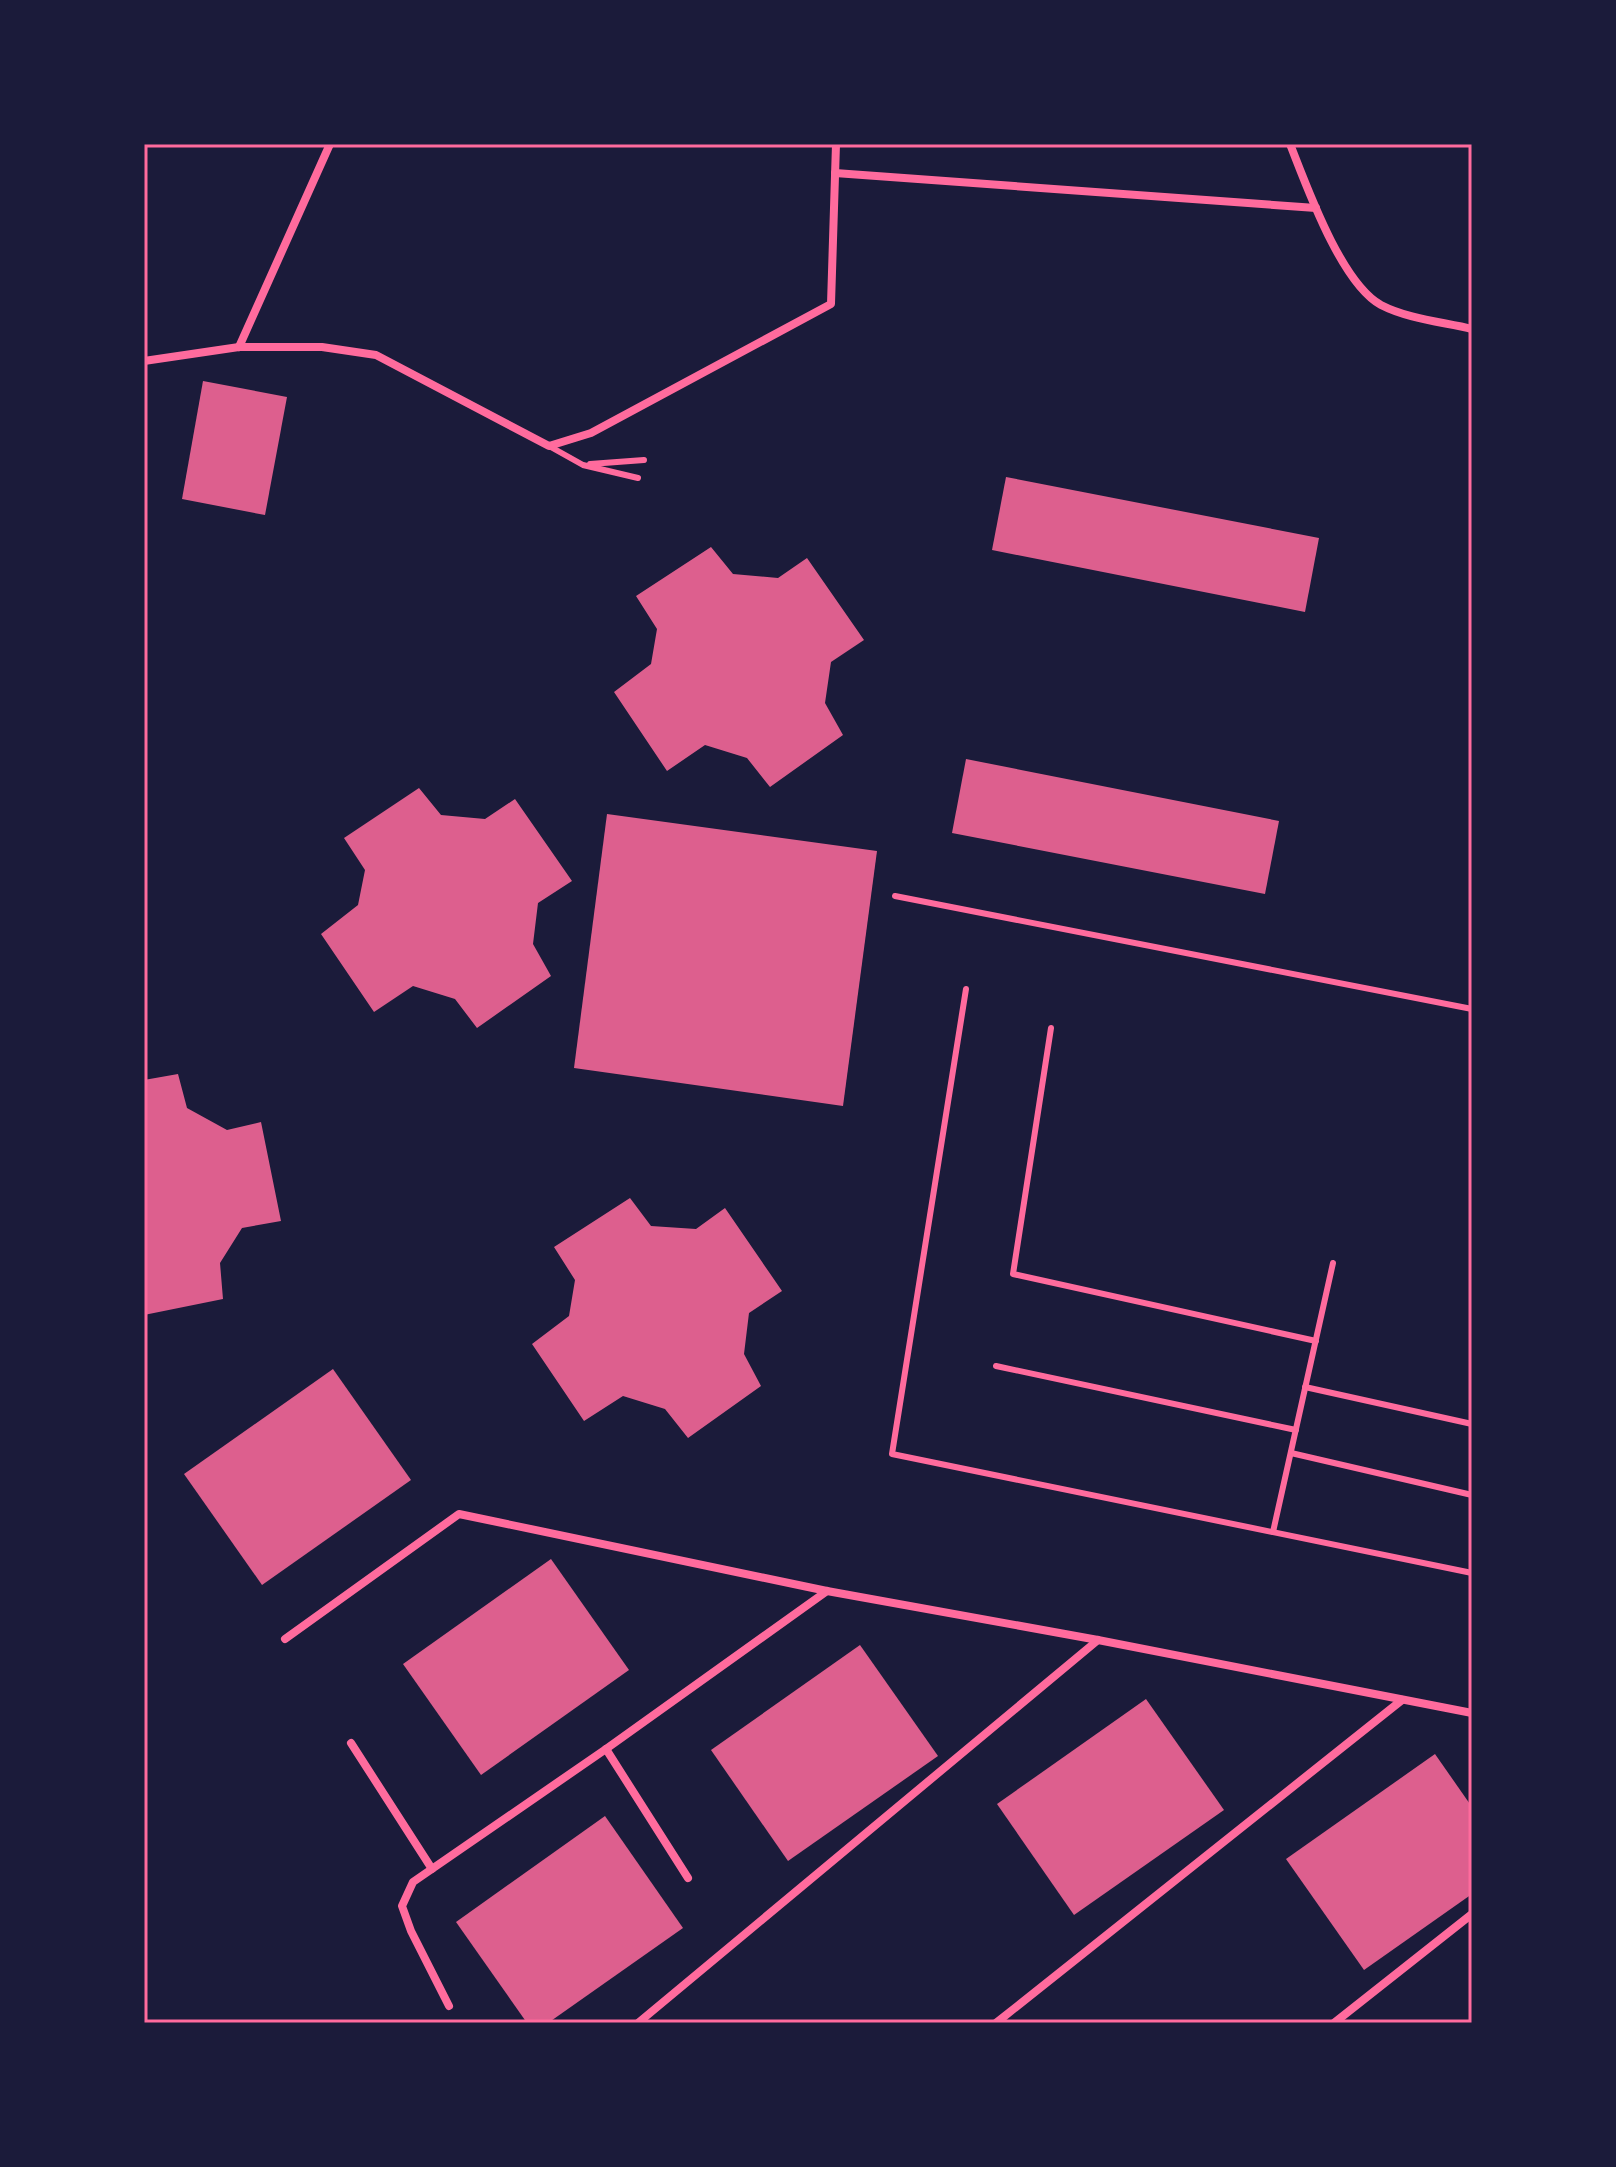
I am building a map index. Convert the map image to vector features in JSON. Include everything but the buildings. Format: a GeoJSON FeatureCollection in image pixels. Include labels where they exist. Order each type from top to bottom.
{"type":"FeatureCollection","features":[{"type":"Feature","properties":{"kind":"street"},"geometry":{"type":"LineString","coordinates":[[239,347],[330,144]]}},
{"type":"Feature","properties":{"kind":"street"},"geometry":{"type":"LineString","coordinates":[[144,361],[239,347],[322,347],[376,355],[549,446],[591,433],[831,304],[836,144]]}},
{"type":"Feature","properties":{"kind":"street"},"geometry":{"type":"LineString","coordinates":[[1290,144],[1316,208],[1357,286],[1377,303],[1392,310],[1472,329]]}},
{"type":"Feature","properties":{"kind":"street"},"geometry":{"type":"LineString","coordinates":[[835,173],[1316,208]]}},
{"type":"Feature","properties":{"kind":"street"},"geometry":{"type":"LineString","coordinates":[[285,1639],[459,1514],[827,1591],[1472,1713]]}},
{"type":"Feature","properties":{"kind":"street"},"geometry":{"type":"LineString","coordinates":[[449,2006],[411,1931],[402,1906],[413,1882],[827,1591]]}},
{"type":"Feature","properties":{"kind":"street"},"geometry":{"type":"LineString","coordinates":[[638,2023],[1098,1640]]}},
{"type":"Feature","properties":{"kind":"street"},"geometry":{"type":"LineString","coordinates":[[996,2023],[1402,1700]]}},
{"type":"Feature","properties":{"kind":"street"},"geometry":{"type":"LineString","coordinates":[[351,1743],[432,1869]]}},
{"type":"Feature","properties":{"kind":"street"},"geometry":{"type":"LineString","coordinates":[[606,1749],[688,1878]]}},
{"type":"Feature","properties":{"kind":"street"},"geometry":{"type":"LineString","coordinates":[[1334,2023],[1472,1914]]}},
{"type":"Feature","properties":{"kind":"lane"},"geometry":{"type":"LineString","coordinates":[[549,446],[583,465],[638,478]]}},
{"type":"Feature","properties":{"kind":"lane"},"geometry":{"type":"LineString","coordinates":[[583,465],[644,460]]}},
{"type":"Feature","properties":{"kind":"lane"},"geometry":{"type":"LineString","coordinates":[[895,896],[1472,1009]]}},
{"type":"Feature","properties":{"kind":"lane"},"geometry":{"type":"LineString","coordinates":[[966,989],[892,1454],[1472,1573]]}},
{"type":"Feature","properties":{"kind":"lane"},"geometry":{"type":"LineString","coordinates":[[1051,1028],[1013,1274],[1316,1341]]}},
{"type":"Feature","properties":{"kind":"lane"},"geometry":{"type":"LineString","coordinates":[[1273,1532],[1333,1263]]}},
{"type":"Feature","properties":{"kind":"lane"},"geometry":{"type":"LineString","coordinates":[[996,1366],[1296,1430]]}},
{"type":"Feature","properties":{"kind":"lane"},"geometry":{"type":"LineString","coordinates":[[1305,1387],[1472,1424]]}},
{"type":"Feature","properties":{"kind":"lane"},"geometry":{"type":"LineString","coordinates":[[1291,1453],[1472,1495]]}}]}
